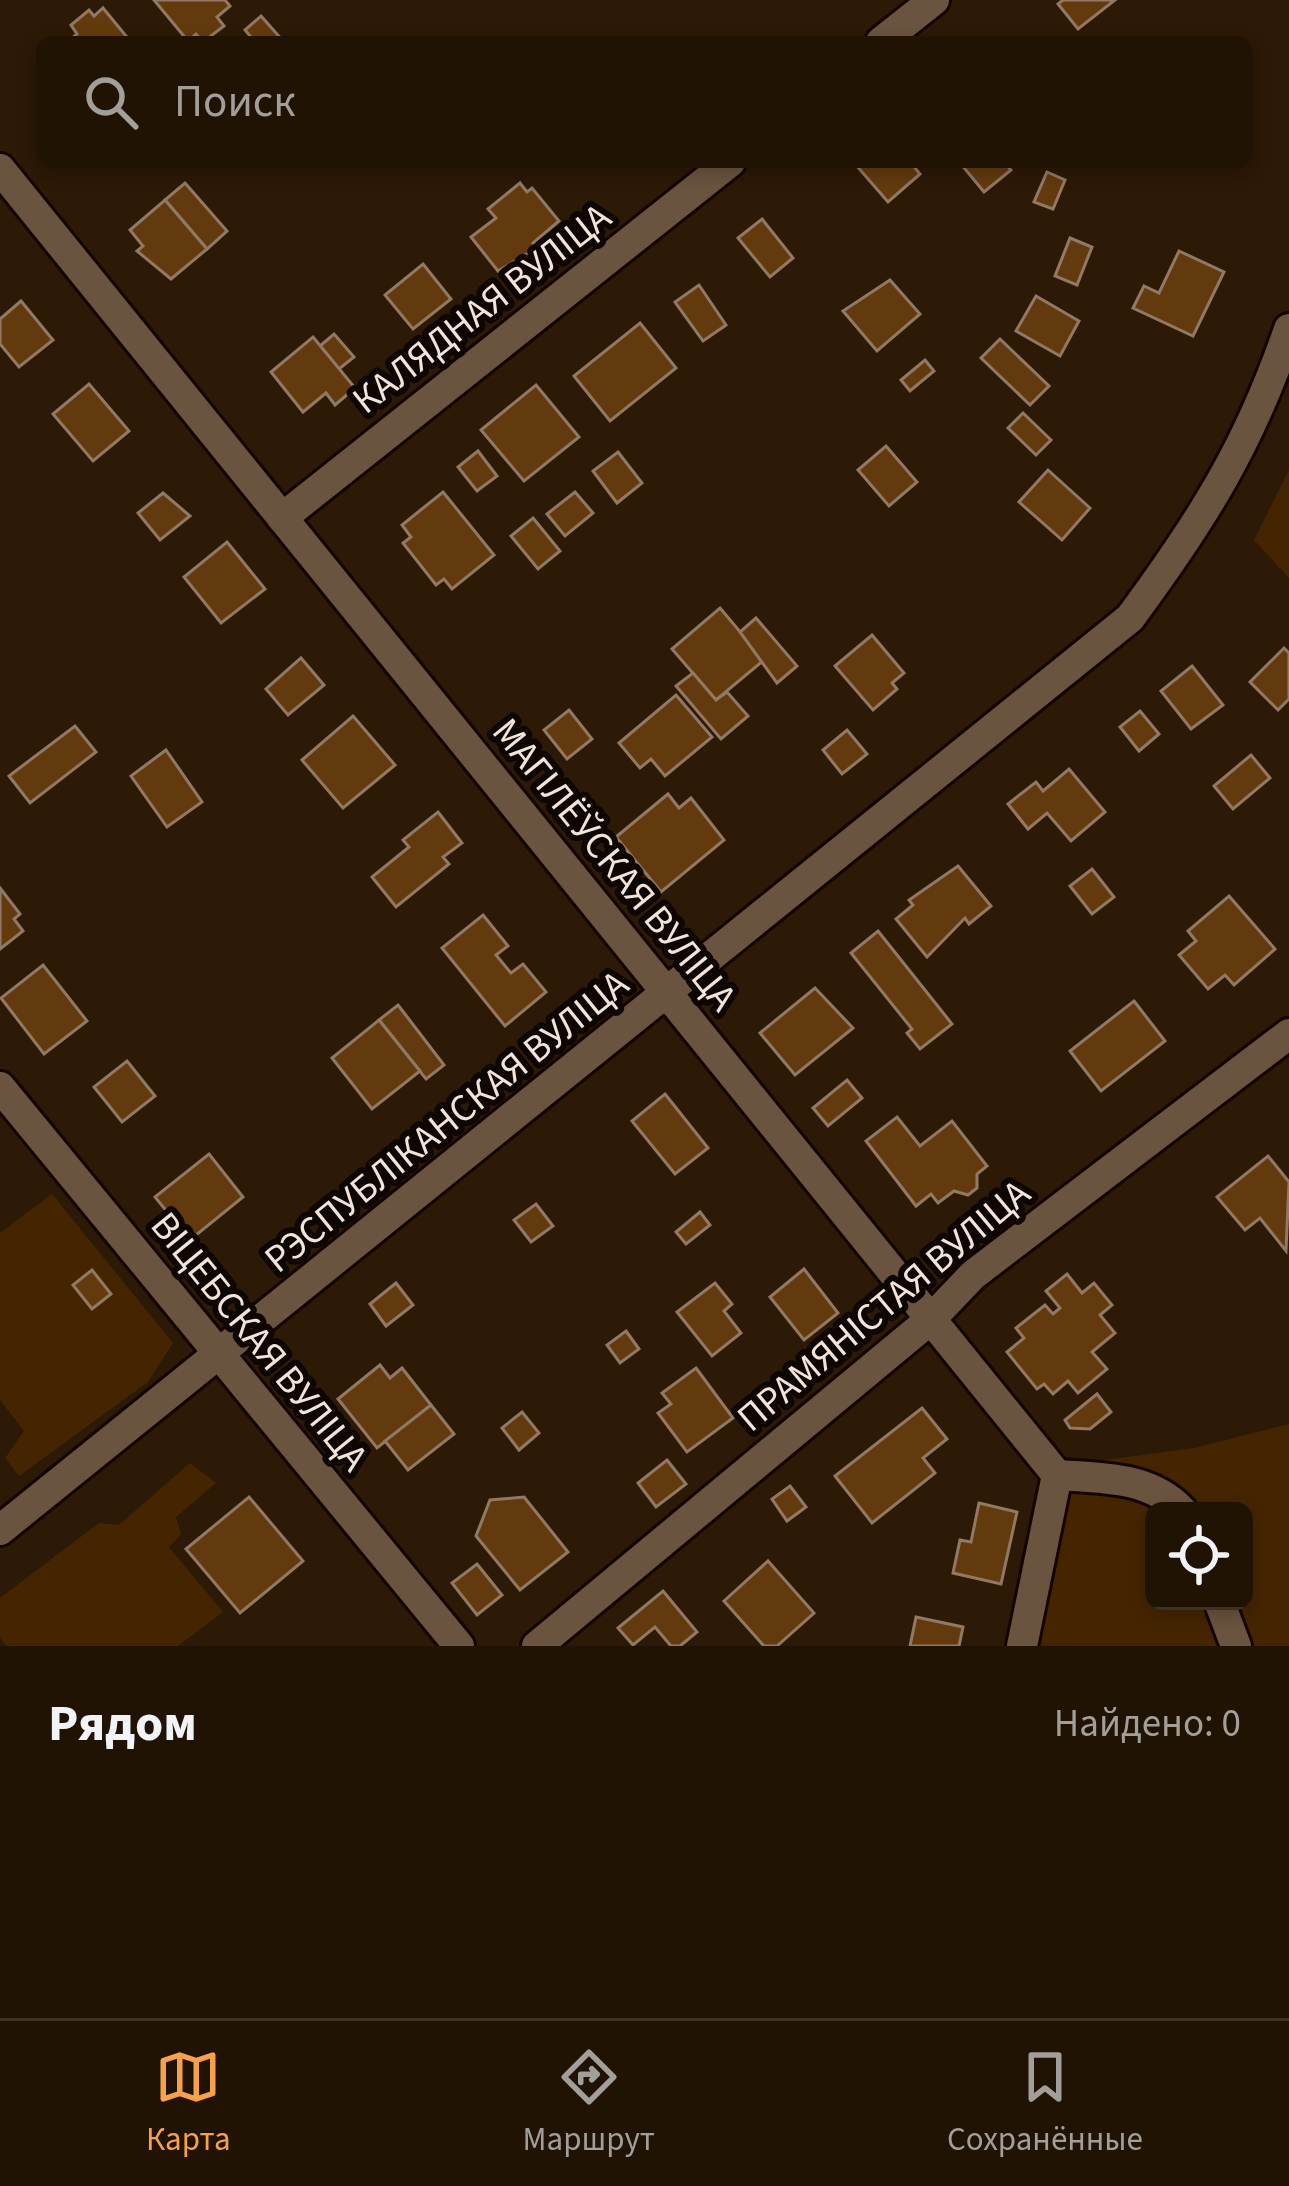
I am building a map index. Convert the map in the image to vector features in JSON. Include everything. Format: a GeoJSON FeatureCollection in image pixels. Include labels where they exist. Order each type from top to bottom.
{"type":"FeatureCollection","features":[{"type":"Feature","properties":{"kind":"street"},"geometry":{"type":"LineString","coordinates":[[889,36],[934,0]]}},
{"type":"Feature","properties":{"kind":"street","name":"КАЛЯДНАЯ ВУЛІЦА"},"geometry":{"type":"LineString","coordinates":[[282,518],[722,168]]}},
{"type":"Feature","properties":{"kind":"street","name":"МАГІЛЁЎСКАЯ ВУЛІЦА"},"geometry":{"type":"LineString","coordinates":[[0,169],[1057,1475]]}},
{"type":"Feature","properties":{"kind":"street","name":"РЭСПУБЛІКАНСКАЯ ВУЛІЦА"},"geometry":{"type":"LineString","coordinates":[[0,1530],[1130,618],[1207,514],[1260,414],[1289,329]]}},
{"type":"Feature","properties":{"kind":"street","name":"ПРАМЯНІСТАЯ ВУЛІЦА"},"geometry":{"type":"LineString","coordinates":[[537,1646],[931,1319],[973,1275],[1289,1034]]}},
{"type":"Feature","properties":{"kind":"street","name":"ВІЦЕБСКАЯ ВУЛІЦА"},"geometry":{"type":"LineString","coordinates":[[0,1087],[459,1646]]}},
{"type":"Feature","properties":{"kind":"street"},"geometry":{"type":"LineString","coordinates":[[1022,1646],[1057,1475],[1126,1480],[1160,1492],[1172,1502]]}},
{"type":"Feature","properties":{"kind":"street"},"geometry":{"type":"LineString","coordinates":[[1223,1610],[1236,1646]]}},
{"type":"Feature","properties":{"kind":"shaded area"},"geometry":{"type":"Polygon","coordinates":[[[1289,470],[1289,578],[1254,540],[1289,470]]]}},
{"type":"Feature","properties":{"kind":"shaded area"},"geometry":{"type":"Polygon","coordinates":[[[52,1194],[173,1343],[148,1382],[19,1476],[5,1458],[24,1431],[0,1400],[0,1233],[52,1194]]]}},
{"type":"Feature","properties":{"kind":"shaded area"},"geometry":{"type":"Polygon","coordinates":[[[1289,1424],[1289,1646],[1039,1646],[1075,1464],[1194,1448],[1289,1424]]]}},
{"type":"Feature","properties":{"kind":"shaded area"},"geometry":{"type":"Polygon","coordinates":[[[190,1463],[216,1483],[176,1517],[181,1534],[169,1547],[223,1612],[178,1646],[6,1646],[0,1637],[0,1598],[99,1523],[119,1525],[190,1463]]]}},
{"type":"Feature","properties":{"kind":"building"},"geometry":{"type":"Polygon","coordinates":[[[154,0],[225,0],[230,6],[217,17],[224,26],[211,36],[184,36],[154,0]]]}},
{"type":"Feature","properties":{"kind":"building"},"geometry":{"type":"Polygon","coordinates":[[[1063,0],[1115,0],[1078,29],[1058,4],[1063,0]]]}},
{"type":"Feature","properties":{"kind":"building"},"geometry":{"type":"Polygon","coordinates":[[[103,8],[126,36],[74,36],[71,25],[89,10],[94,16],[103,8]]]}},
{"type":"Feature","properties":{"kind":"building"},"geometry":{"type":"Polygon","coordinates":[[[261,16],[279,36],[250,36],[245,30],[261,16]]]}},
{"type":"Feature","properties":{"kind":"building"},"geometry":{"type":"Polygon","coordinates":[[[858,168],[915,168],[920,174],[888,202],[858,168]]]}},
{"type":"Feature","properties":{"kind":"building"},"geometry":{"type":"Polygon","coordinates":[[[964,168],[1009,168],[1011,170],[984,192],[964,168]]]}},
{"type":"Feature","properties":{"kind":"building"},"geometry":{"type":"Polygon","coordinates":[[[1047,172],[1065,180],[1053,209],[1034,202],[1047,172]]]}},
{"type":"Feature","properties":{"kind":"building"},"geometry":{"type":"Polygon","coordinates":[[[185,183],[227,231],[207,249],[165,200],[185,183]]]}},
{"type":"Feature","properties":{"kind":"building"},"geometry":{"type":"Polygon","coordinates":[[[520,183],[527,192],[532,188],[559,221],[533,243],[537,248],[498,271],[471,237],[496,218],[488,209],[520,183]]]}},
{"type":"Feature","properties":{"kind":"building"},"geometry":{"type":"Polygon","coordinates":[[[165,200],[207,249],[171,279],[137,251],[143,246],[130,230],[165,200]]]}},
{"type":"Feature","properties":{"kind":"building"},"geometry":{"type":"Polygon","coordinates":[[[762,219],[793,258],[770,277],[738,238],[762,219]]]}},
{"type":"Feature","properties":{"kind":"building"},"geometry":{"type":"Polygon","coordinates":[[[1070,238],[1092,247],[1077,285],[1055,276],[1070,238]]]}},
{"type":"Feature","properties":{"kind":"building"},"geometry":{"type":"Polygon","coordinates":[[[1179,251],[1224,272],[1193,336],[1133,308],[1144,286],[1159,293],[1179,251]]]}},
{"type":"Feature","properties":{"kind":"building"},"geometry":{"type":"Polygon","coordinates":[[[423,264],[451,299],[413,329],[385,295],[423,264]]]}},
{"type":"Feature","properties":{"kind":"building"},"geometry":{"type":"Polygon","coordinates":[[[890,280],[920,314],[877,351],[843,311],[890,280]]]}},
{"type":"Feature","properties":{"kind":"building"},"geometry":{"type":"Polygon","coordinates":[[[699,285],[726,325],[703,341],[675,302],[699,285]]]}},
{"type":"Feature","properties":{"kind":"building"},"geometry":{"type":"Polygon","coordinates":[[[1036,296],[1079,321],[1060,356],[1016,331],[1036,296]]]}},
{"type":"Feature","properties":{"kind":"building"},"geometry":{"type":"Polygon","coordinates":[[[21,301],[53,340],[19,367],[0,344],[0,319],[21,301]]]}},
{"type":"Feature","properties":{"kind":"building"},"geometry":{"type":"Polygon","coordinates":[[[640,323],[676,368],[610,421],[574,376],[640,323]]]}},
{"type":"Feature","properties":{"kind":"building"},"geometry":{"type":"Polygon","coordinates":[[[334,334],[354,357],[339,369],[320,346],[334,334]]]}},
{"type":"Feature","properties":{"kind":"building"},"geometry":{"type":"Polygon","coordinates":[[[313,337],[355,388],[335,405],[326,393],[303,412],[271,372],[313,337]]]}},
{"type":"Feature","properties":{"kind":"building"},"geometry":{"type":"Polygon","coordinates":[[[1000,339],[1049,386],[1030,405],[981,358],[1000,339]]]}},
{"type":"Feature","properties":{"kind":"building"},"geometry":{"type":"Polygon","coordinates":[[[925,360],[934,371],[910,391],[901,380],[925,360]]]}},
{"type":"Feature","properties":{"kind":"building"},"geometry":{"type":"Polygon","coordinates":[[[89,384],[129,431],[93,461],[53,414],[89,384]]]}},
{"type":"Feature","properties":{"kind":"building"},"geometry":{"type":"Polygon","coordinates":[[[536,385],[579,437],[524,481],[481,430],[536,385]]]}},
{"type":"Feature","properties":{"kind":"building"},"geometry":{"type":"Polygon","coordinates":[[[1023,413],[1051,440],[1036,455],[1008,428],[1023,413]]]}},
{"type":"Feature","properties":{"kind":"building"},"geometry":{"type":"Polygon","coordinates":[[[886,446],[917,482],[889,506],[858,470],[886,446]]]}},
{"type":"Feature","properties":{"kind":"building"},"geometry":{"type":"Polygon","coordinates":[[[478,451],[497,476],[477,491],[458,467],[478,451]]]}},
{"type":"Feature","properties":{"kind":"building"},"geometry":{"type":"Polygon","coordinates":[[[618,452],[642,483],[617,503],[593,471],[618,452]]]}},
{"type":"Feature","properties":{"kind":"building"},"geometry":{"type":"Polygon","coordinates":[[[1048,470],[1090,508],[1062,540],[1019,502],[1048,470]]]}},
{"type":"Feature","properties":{"kind":"building"},"geometry":{"type":"Polygon","coordinates":[[[443,492],[494,555],[452,589],[444,579],[436,585],[403,543],[411,537],[402,525],[443,492]]]}},
{"type":"Feature","properties":{"kind":"building"},"geometry":{"type":"Polygon","coordinates":[[[575,492],[593,513],[565,536],[547,514],[575,492]]]}},
{"type":"Feature","properties":{"kind":"building"},"geometry":{"type":"Polygon","coordinates":[[[163,493],[190,516],[160,540],[138,513],[163,493]]]}},
{"type":"Feature","properties":{"kind":"building"},"geometry":{"type":"Polygon","coordinates":[[[533,518],[560,551],[538,569],[511,536],[533,518]]]}},
{"type":"Feature","properties":{"kind":"building"},"geometry":{"type":"Polygon","coordinates":[[[227,542],[265,589],[221,623],[184,577],[227,542]]]}},
{"type":"Feature","properties":{"kind":"building"},"geometry":{"type":"Polygon","coordinates":[[[720,608],[764,660],[716,700],[672,649],[720,608]]]}},
{"type":"Feature","properties":{"kind":"building"},"geometry":{"type":"Polygon","coordinates":[[[756,618],[797,666],[777,683],[740,632],[756,618]]]}},
{"type":"Feature","properties":{"kind":"building"},"geometry":{"type":"Polygon","coordinates":[[[872,635],[904,673],[892,683],[897,689],[873,710],[835,666],[872,635]]]}},
{"type":"Feature","properties":{"kind":"building"},"geometry":{"type":"Polygon","coordinates":[[[1284,648],[1289,653],[1289,699],[1278,710],[1250,682],[1284,648]]]}},
{"type":"Feature","properties":{"kind":"building"},"geometry":{"type":"Polygon","coordinates":[[[301,658],[324,685],[288,715],[266,689],[301,658]]]}},
{"type":"Feature","properties":{"kind":"building"},"geometry":{"type":"Polygon","coordinates":[[[1192,666],[1223,705],[1191,729],[1161,691],[1192,666]]]}},
{"type":"Feature","properties":{"kind":"building"},"geometry":{"type":"Polygon","coordinates":[[[693,673],[716,700],[727,692],[748,716],[721,739],[676,686],[693,673]]]}},
{"type":"Feature","properties":{"kind":"building"},"geometry":{"type":"Polygon","coordinates":[[[676,695],[712,737],[665,776],[651,759],[640,768],[619,743],[676,695]]]}},
{"type":"Feature","properties":{"kind":"building"},"geometry":{"type":"Polygon","coordinates":[[[569,710],[592,739],[567,759],[544,730],[569,710]]]}},
{"type":"Feature","properties":{"kind":"building"},"geometry":{"type":"Polygon","coordinates":[[[1140,711],[1159,734],[1139,751],[1120,727],[1140,711]]]}},
{"type":"Feature","properties":{"kind":"building"},"geometry":{"type":"Polygon","coordinates":[[[353,716],[395,765],[343,808],[302,760],[353,716]]]}},
{"type":"Feature","properties":{"kind":"building"},"geometry":{"type":"Polygon","coordinates":[[[75,726],[96,752],[30,803],[9,776],[75,726]]]}},
{"type":"Feature","properties":{"kind":"building"},"geometry":{"type":"Polygon","coordinates":[[[847,730],[867,754],[842,774],[823,750],[847,730]]]}},
{"type":"Feature","properties":{"kind":"building"},"geometry":{"type":"Polygon","coordinates":[[[166,750],[202,802],[167,827],[131,776],[166,750]]]}},
{"type":"Feature","properties":{"kind":"building"},"geometry":{"type":"Polygon","coordinates":[[[1251,755],[1270,778],[1233,809],[1214,786],[1251,755]]]}},
{"type":"Feature","properties":{"kind":"building"},"geometry":{"type":"Polygon","coordinates":[[[1069,769],[1105,812],[1071,841],[1047,813],[1028,829],[1008,804],[1036,782],[1043,791],[1069,769]]]}},
{"type":"Feature","properties":{"kind":"building"},"geometry":{"type":"Polygon","coordinates":[[[668,794],[679,808],[691,798],[724,840],[661,892],[616,837],[668,794]]]}},
{"type":"Feature","properties":{"kind":"building"},"geometry":{"type":"Polygon","coordinates":[[[438,812],[462,843],[443,857],[449,864],[396,907],[372,877],[409,847],[403,840],[438,812]]]}},
{"type":"Feature","properties":{"kind":"building"},"geometry":{"type":"Polygon","coordinates":[[[958,866],[991,906],[969,924],[965,918],[927,957],[896,919],[913,905],[909,900],[958,866]]]}},
{"type":"Feature","properties":{"kind":"building"},"geometry":{"type":"Polygon","coordinates":[[[1092,869],[1114,897],[1092,914],[1070,886],[1092,869]]]}},
{"type":"Feature","properties":{"kind":"building"},"geometry":{"type":"Polygon","coordinates":[[[0,888],[20,914],[14,919],[23,931],[0,949],[0,888]]]}},
{"type":"Feature","properties":{"kind":"building"},"geometry":{"type":"Polygon","coordinates":[[[1229,896],[1275,949],[1234,985],[1225,975],[1208,989],[1179,955],[1196,941],[1188,931],[1229,896]]]}},
{"type":"Feature","properties":{"kind":"building"},"geometry":{"type":"Polygon","coordinates":[[[483,915],[508,946],[496,955],[511,973],[523,964],[546,992],[505,1026],[442,948],[483,915]]]}},
{"type":"Feature","properties":{"kind":"building"},"geometry":{"type":"Polygon","coordinates":[[[878,931],[952,1024],[920,1049],[907,1033],[912,1029],[851,953],[878,931]]]}},
{"type":"Feature","properties":{"kind":"building"},"geometry":{"type":"Polygon","coordinates":[[[43,965],[87,1021],[44,1054],[1,998],[43,965]]]}},
{"type":"Feature","properties":{"kind":"building"},"geometry":{"type":"Polygon","coordinates":[[[815,988],[853,1028],[795,1075],[760,1033],[815,988]]]}},
{"type":"Feature","properties":{"kind":"building"},"geometry":{"type":"Polygon","coordinates":[[[1134,1001],[1165,1041],[1101,1091],[1070,1051],[1134,1001]]]}},
{"type":"Feature","properties":{"kind":"building"},"geometry":{"type":"Polygon","coordinates":[[[398,1005],[444,1065],[426,1079],[379,1020],[398,1005]]]}},
{"type":"Feature","properties":{"kind":"building"},"geometry":{"type":"Polygon","coordinates":[[[379,1020],[420,1071],[372,1109],[332,1058],[379,1020]]]}},
{"type":"Feature","properties":{"kind":"building"},"geometry":{"type":"Polygon","coordinates":[[[127,1061],[155,1096],[122,1122],[94,1087],[127,1061]]]}},
{"type":"Feature","properties":{"kind":"building"},"geometry":{"type":"Polygon","coordinates":[[[847,1080],[862,1098],[828,1126],[813,1108],[847,1080]]]}},
{"type":"Feature","properties":{"kind":"building"},"geometry":{"type":"Polygon","coordinates":[[[665,1094],[708,1148],[675,1174],[632,1121],[665,1094]]]}},
{"type":"Feature","properties":{"kind":"building"},"geometry":{"type":"Polygon","coordinates":[[[897,1117],[920,1146],[952,1121],[987,1166],[977,1174],[977,1188],[968,1195],[954,1191],[938,1203],[931,1194],[916,1206],[866,1141],[897,1117]]]}},
{"type":"Feature","properties":{"kind":"building"},"geometry":{"type":"Polygon","coordinates":[[[209,1154],[243,1197],[190,1240],[155,1197],[209,1154]]]}},
{"type":"Feature","properties":{"kind":"building"},"geometry":{"type":"Polygon","coordinates":[[[1268,1156],[1289,1182],[1286,1251],[1260,1218],[1245,1230],[1217,1197],[1268,1156]]]}},
{"type":"Feature","properties":{"kind":"building"},"geometry":{"type":"Polygon","coordinates":[[[536,1204],[553,1226],[531,1242],[514,1220],[536,1204]]]}},
{"type":"Feature","properties":{"kind":"building"},"geometry":{"type":"Polygon","coordinates":[[[700,1212],[710,1225],[686,1244],[676,1232],[700,1212]]]}},
{"type":"Feature","properties":{"kind":"building"},"geometry":{"type":"Polygon","coordinates":[[[804,1269],[838,1313],[804,1340],[770,1297],[804,1269]]]}},
{"type":"Feature","properties":{"kind":"building"},"geometry":{"type":"Polygon","coordinates":[[[92,1270],[111,1294],[92,1309],[73,1285],[92,1270]]]}},
{"type":"Feature","properties":{"kind":"building"},"geometry":{"type":"Polygon","coordinates":[[[1067,1274],[1082,1293],[1094,1283],[1112,1305],[1100,1315],[1115,1333],[1092,1352],[1107,1369],[1078,1393],[1068,1381],[1053,1394],[1044,1384],[1037,1389],[1007,1352],[1024,1338],[1016,1328],[1045,1305],[1053,1314],[1060,1308],[1046,1291],[1067,1274]]]}},
{"type":"Feature","properties":{"kind":"building"},"geometry":{"type":"Polygon","coordinates":[[[396,1283],[413,1305],[386,1326],[370,1304],[396,1283]]]}},
{"type":"Feature","properties":{"kind":"building"},"geometry":{"type":"Polygon","coordinates":[[[715,1283],[732,1304],[724,1311],[741,1333],[712,1356],[677,1312],[715,1283]]]}},
{"type":"Feature","properties":{"kind":"building"},"geometry":{"type":"Polygon","coordinates":[[[626,1331],[639,1349],[620,1363],[607,1345],[626,1331]]]}},
{"type":"Feature","properties":{"kind":"building"},"geometry":{"type":"Polygon","coordinates":[[[380,1365],[390,1378],[402,1368],[431,1405],[377,1448],[338,1399],[380,1365]]]}},
{"type":"Feature","properties":{"kind":"building"},"geometry":{"type":"Polygon","coordinates":[[[696,1368],[733,1418],[687,1452],[658,1413],[671,1404],[662,1393],[696,1368]]]}},
{"type":"Feature","properties":{"kind":"building"},"geometry":{"type":"Polygon","coordinates":[[[1097,1394],[1111,1412],[1090,1429],[1070,1428],[1065,1420],[1097,1394]]]}},
{"type":"Feature","properties":{"kind":"building"},"geometry":{"type":"Polygon","coordinates":[[[431,1405],[454,1434],[408,1470],[385,1441],[431,1405]]]}},
{"type":"Feature","properties":{"kind":"building"},"geometry":{"type":"Polygon","coordinates":[[[922,1408],[947,1439],[923,1458],[935,1473],[872,1523],[835,1476],[922,1408]]]}},
{"type":"Feature","properties":{"kind":"building"},"geometry":{"type":"Polygon","coordinates":[[[522,1412],[539,1433],[519,1450],[502,1428],[522,1412]]]}},
{"type":"Feature","properties":{"kind":"building"},"geometry":{"type":"Polygon","coordinates":[[[667,1460],[686,1484],[656,1507],[638,1483],[667,1460]]]}},
{"type":"Feature","properties":{"kind":"building"},"geometry":{"type":"Polygon","coordinates":[[[790,1486],[806,1507],[787,1521],[772,1499],[790,1486]]]}},
{"type":"Feature","properties":{"kind":"building"},"geometry":{"type":"Polygon","coordinates":[[[249,1497],[303,1561],[240,1613],[186,1549],[249,1497]]]}},
{"type":"Feature","properties":{"kind":"building"},"geometry":{"type":"Polygon","coordinates":[[[524,1497],[568,1552],[520,1590],[476,1536],[490,1500],[524,1497]]]}},
{"type":"Feature","properties":{"kind":"building"},"geometry":{"type":"Polygon","coordinates":[[[979,1503],[1017,1512],[1001,1584],[953,1573],[960,1540],[971,1542],[979,1503]]]}},
{"type":"Feature","properties":{"kind":"building"},"geometry":{"type":"Polygon","coordinates":[[[768,1561],[814,1613],[777,1646],[764,1646],[724,1601],[768,1561]]]}},
{"type":"Feature","properties":{"kind":"building"},"geometry":{"type":"Polygon","coordinates":[[[477,1564],[502,1595],[477,1615],[452,1583],[477,1564]]]}},
{"type":"Feature","properties":{"kind":"building"},"geometry":{"type":"Polygon","coordinates":[[[663,1591],[697,1632],[680,1646],[671,1646],[655,1627],[633,1645],[618,1628],[663,1591]]]}},
{"type":"Feature","properties":{"kind":"building"},"geometry":{"type":"Polygon","coordinates":[[[916,1617],[963,1627],[959,1646],[910,1646],[916,1617]]]}}]}
